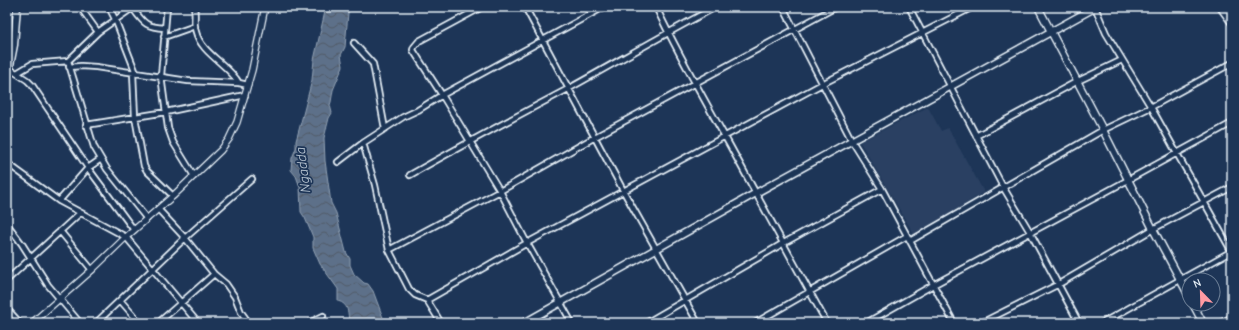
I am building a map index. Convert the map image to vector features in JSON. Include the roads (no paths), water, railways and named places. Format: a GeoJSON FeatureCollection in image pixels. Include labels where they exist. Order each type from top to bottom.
{"type":"FeatureCollection","features":[{"type":"Feature","properties":{"kind":"highway"},"geometry":{"type":"LineString","coordinates":[[1221,7],[1232,22]]}},
{"type":"Feature","properties":{"kind":"highway"},"geometry":{"type":"LineString","coordinates":[[1229,7],[1232,11]]}},
{"type":"Feature","properties":{"kind":"main road"},"geometry":{"type":"LineString","coordinates":[[7,81],[14,44],[17,7]]}},
{"type":"Feature","properties":{"kind":"main road"},"geometry":{"type":"LineString","coordinates":[[1038,7],[1104,130],[1128,180],[1180,279]]}},
{"type":"Feature","properties":{"kind":"main road"},"geometry":{"type":"LineString","coordinates":[[524,323],[561,304],[756,194],[1095,7]]}},
{"type":"Feature","properties":{"kind":"main road"},"geometry":{"type":"LineString","coordinates":[[1197,312],[1203,323]]}},
{"type":"Feature","properties":{"kind":"street"},"geometry":{"type":"LineString","coordinates":[[80,7],[98,32]]}},
{"type":"Feature","properties":{"kind":"street"},"geometry":{"type":"LineString","coordinates":[[109,7],[116,19],[135,73],[135,117],[144,166],[147,171],[173,196]]}},
{"type":"Feature","properties":{"kind":"street"},"geometry":{"type":"LineString","coordinates":[[167,7],[161,76],[168,128],[173,142],[194,176]]}},
{"type":"Feature","properties":{"kind":"street"},"geometry":{"type":"LineString","coordinates":[[194,7],[196,33],[201,42],[239,83]]}},
{"type":"Feature","properties":{"kind":"street"},"geometry":{"type":"LineString","coordinates":[[32,323],[173,196],[221,150],[229,139],[237,122],[248,85],[265,7]]}},
{"type":"Feature","properties":{"kind":"street"},"geometry":{"type":"LineString","coordinates":[[482,7],[419,41],[413,50],[500,191],[572,323]]}},
{"type":"Feature","properties":{"kind":"street"},"geometry":{"type":"LineString","coordinates":[[525,7],[624,192],[698,323]]}},
{"type":"Feature","properties":{"kind":"street"},"geometry":{"type":"LineString","coordinates":[[338,162],[363,143],[442,95],[604,7]]}},
{"type":"Feature","properties":{"kind":"street"},"geometry":{"type":"LineString","coordinates":[[656,7],[668,33],[782,244],[828,323]]}},
{"type":"Feature","properties":{"kind":"street"},"geometry":{"type":"LineString","coordinates":[[410,175],[716,7]]}},
{"type":"Feature","properties":{"kind":"street"},"geometry":{"type":"LineString","coordinates":[[783,7],[852,141],[882,190],[954,323]]}},
{"type":"Feature","properties":{"kind":"street"},"geometry":{"type":"LineString","coordinates":[[389,250],[836,7]]}},
{"type":"Feature","properties":{"kind":"street"},"geometry":{"type":"LineString","coordinates":[[910,7],[922,33],[1003,187],[1030,232],[1079,323]]}},
{"type":"Feature","properties":{"kind":"street"},"geometry":{"type":"LineString","coordinates":[[427,300],[527,243],[624,192],[724,136],[973,7]]}},
{"type":"Feature","properties":{"kind":"street"},"geometry":{"type":"LineString","coordinates":[[1095,7],[1106,33],[1151,107],[1232,252],[1180,279],[1102,323]]}},
{"type":"Feature","properties":{"kind":"street"},"geometry":{"type":"LineString","coordinates":[[17,73],[32,64],[68,61],[98,32],[131,9],[134,10],[150,27],[165,28]]}},
{"type":"Feature","properties":{"kind":"street"},"geometry":{"type":"LineString","coordinates":[[164,37],[195,26]]}},
{"type":"Feature","properties":{"kind":"street"},"geometry":{"type":"LineString","coordinates":[[7,35],[14,44]]}},
{"type":"Feature","properties":{"kind":"street"},"geometry":{"type":"LineString","coordinates":[[354,43],[373,64],[385,129]]}},
{"type":"Feature","properties":{"kind":"street"},"geometry":{"type":"LineString","coordinates":[[976,136],[1078,81],[1122,60]]}},
{"type":"Feature","properties":{"kind":"street"},"geometry":{"type":"LineString","coordinates":[[68,61],[86,125],[94,147],[107,169],[147,219]]}},
{"type":"Feature","properties":{"kind":"street"},"geometry":{"type":"LineString","coordinates":[[910,241],[1104,130],[1151,107],[1232,63]]}},
{"type":"Feature","properties":{"kind":"street"},"geometry":{"type":"LineString","coordinates":[[69,67],[81,66],[200,82],[239,83],[248,85]]}},
{"type":"Feature","properties":{"kind":"street"},"geometry":{"type":"LineString","coordinates":[[10,69],[32,86],[88,168],[134,230]]}},
{"type":"Feature","properties":{"kind":"street"},"geometry":{"type":"LineString","coordinates":[[86,125],[166,112],[245,95]]}},
{"type":"Feature","properties":{"kind":"street"},"geometry":{"type":"LineString","coordinates":[[866,323],[933,285],[1232,123]]}},
{"type":"Feature","properties":{"kind":"street"},"geometry":{"type":"LineString","coordinates":[[363,143],[389,250],[409,288],[415,295],[427,300],[441,323]]}},
{"type":"Feature","properties":{"kind":"street"},"geometry":{"type":"LineString","coordinates":[[59,201],[88,168],[101,159]]}},
{"type":"Feature","properties":{"kind":"street"},"geometry":{"type":"LineString","coordinates":[[7,163],[59,201],[126,237],[198,323]]}},
{"type":"Feature","properties":{"kind":"street"},"geometry":{"type":"LineString","coordinates":[[96,323],[152,268],[252,179]]}},
{"type":"Feature","properties":{"kind":"street"},"geometry":{"type":"LineString","coordinates":[[981,323],[1059,284],[1153,229],[1232,187]]}},
{"type":"Feature","properties":{"kind":"street"},"geometry":{"type":"LineString","coordinates":[[646,323],[782,244],[882,190]]}},
{"type":"Feature","properties":{"kind":"street"},"geometry":{"type":"LineString","coordinates":[[158,209],[185,238],[214,274],[222,280],[231,292],[241,312],[249,323]]}},
{"type":"Feature","properties":{"kind":"street"},"geometry":{"type":"LineString","coordinates":[[7,280],[80,213]]}},
{"type":"Feature","properties":{"kind":"street"},"geometry":{"type":"LineString","coordinates":[[7,224],[22,244],[48,285],[80,323]]}},
{"type":"Feature","properties":{"kind":"street"},"geometry":{"type":"LineString","coordinates":[[60,231],[92,270]]}},
{"type":"Feature","properties":{"kind":"street"},"geometry":{"type":"LineString","coordinates":[[754,323],[907,236]]}},
{"type":"Feature","properties":{"kind":"street"},"geometry":{"type":"LineString","coordinates":[[158,323],[214,274]]}},
{"type":"Feature","properties":{"kind":"street"},"geometry":{"type":"LineString","coordinates":[[120,300],[140,323]]}},
{"type":"Feature","properties":{"kind":"street"},"geometry":{"type":"LineString","coordinates":[[7,309],[20,323]]}},
{"type":"Feature","properties":{"kind":"street"},"geometry":{"type":"LineString","coordinates":[[309,323],[323,316]]}},
{"type":"Feature","properties":{"kind":"street"},"geometry":{"type":"LineString","coordinates":[[1220,323],[1232,317]]}},
{"type":"Feature","properties":{"kind":"water","name":"Ngadda"},"geometry":{"type":"Polygon","coordinates":[[[326,7],[351,7],[348,13],[345,47],[341,55],[343,66],[333,90],[330,105],[332,113],[329,118],[324,138],[325,161],[331,203],[336,213],[346,252],[350,259],[350,265],[354,274],[364,283],[368,284],[373,291],[385,323],[349,323],[346,307],[342,302],[338,301],[338,289],[320,264],[313,248],[313,237],[301,212],[300,187],[296,176],[291,170],[292,158],[296,148],[296,141],[312,80],[314,60],[326,7]]]}}]}
